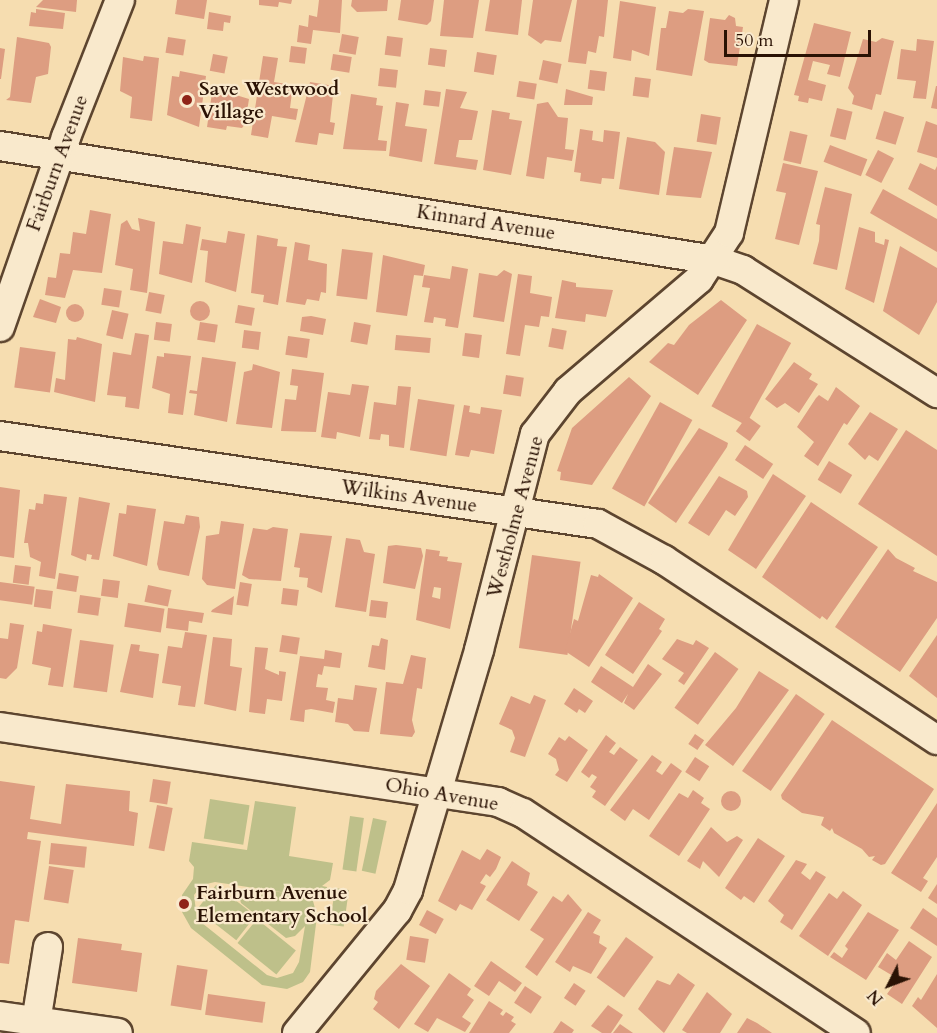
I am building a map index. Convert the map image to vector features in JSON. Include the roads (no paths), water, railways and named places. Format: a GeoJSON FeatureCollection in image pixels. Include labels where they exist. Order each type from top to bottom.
{"type":"FeatureCollection","features":[{"type":"Feature","properties":{"kind":"street","name":"Fairburn Avenue"},"geometry":{"type":"LineString","coordinates":[[0,327],[59,154],[120,0]]}},
{"type":"Feature","properties":{"kind":"street","name":"Westholme Avenue"},"geometry":{"type":"LineString","coordinates":[[297,1033],[396,911],[408,890],[438,791],[535,434],[550,410],[699,279],[714,260],[729,233],[784,0]]}},
{"type":"Feature","properties":{"kind":"street","name":"Kinnard Avenue"},"geometry":{"type":"LineString","coordinates":[[0,146],[714,260],[743,270],[934,383]]}},
{"type":"Feature","properties":{"kind":"street","name":"Wilkins Avenue"},"geometry":{"type":"LineString","coordinates":[[0,436],[598,524],[664,560],[937,740]]}},
{"type":"Feature","properties":{"kind":"street","name":"Ohio Avenue"},"geometry":{"type":"LineString","coordinates":[[0,727],[438,791],[498,802],[524,813],[856,1033]]}},
{"type":"Feature","properties":{"kind":"street"},"geometry":{"type":"LineString","coordinates":[[36,1022],[48,947]]}},
{"type":"Feature","properties":{"kind":"street"},"geometry":{"type":"LineString","coordinates":[[0,1016],[118,1033]]}},
{"type":"Feature","properties":{"kind":"place","name":"Save Westwood Village"},"geometry":{"type":"Point","coordinates":[187,100]}},
{"type":"Feature","properties":{"kind":"place","name":"Fairburn Avenue Elementary School"},"geometry":{"type":"Point","coordinates":[184,904]}}]}
